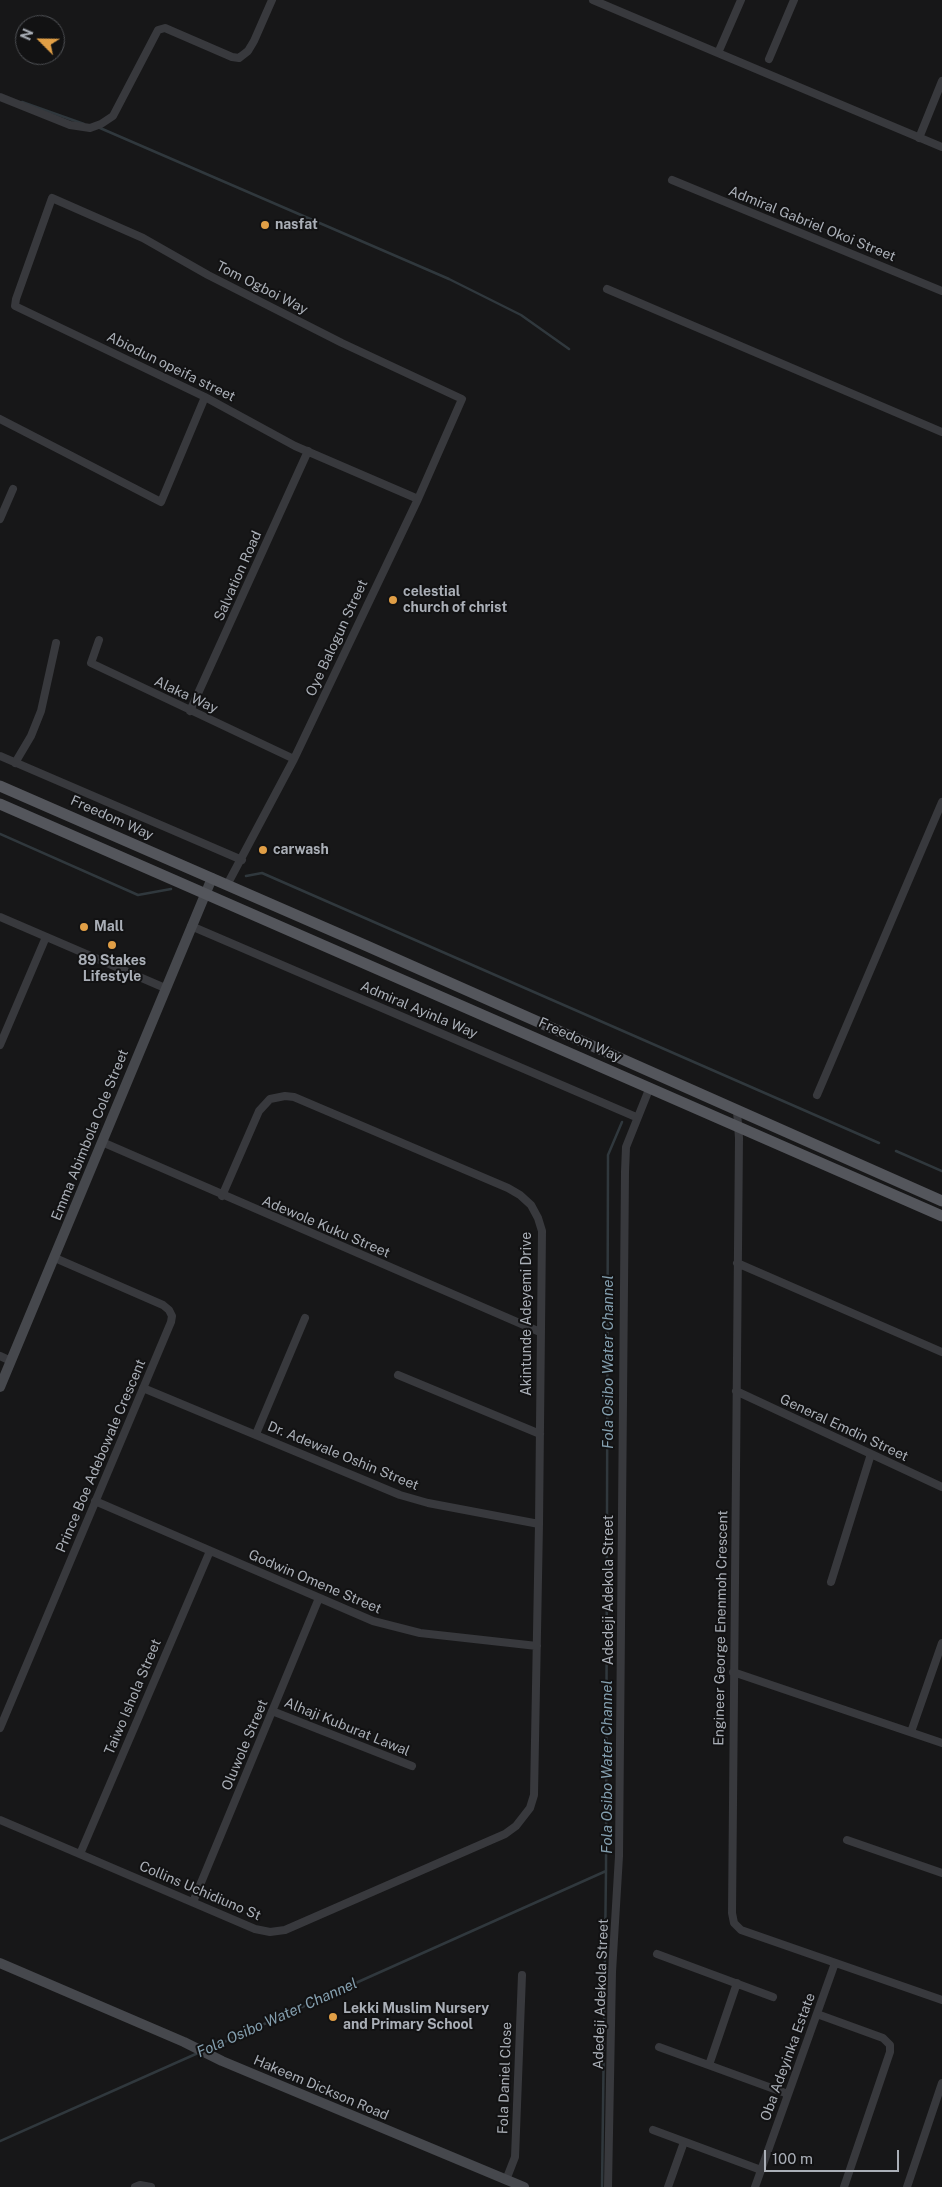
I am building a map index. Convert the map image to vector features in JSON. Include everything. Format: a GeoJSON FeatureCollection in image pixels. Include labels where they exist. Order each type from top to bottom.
{"type":"FeatureCollection","features":[{"type":"Feature","properties":{"kind":"main road","name":"Freedom Way"},"geometry":{"type":"LineString","coordinates":[[0,786],[942,1201]]}},
{"type":"Feature","properties":{"kind":"main road","name":"Freedom Way"},"geometry":{"type":"LineString","coordinates":[[0,804],[942,1216]]}},
{"type":"Feature","properties":{"kind":"street"},"geometry":{"type":"LineString","coordinates":[[0,96],[70,125],[90,128],[101,124],[113,116],[158,30],[165,28],[232,57],[239,58],[248,51],[272,0]]}},
{"type":"Feature","properties":{"kind":"street"},"geometry":{"type":"LineString","coordinates":[[593,0],[942,147]]}},
{"type":"Feature","properties":{"kind":"street"},"geometry":{"type":"LineString","coordinates":[[718,52],[741,0]]}},
{"type":"Feature","properties":{"kind":"street"},"geometry":{"type":"LineString","coordinates":[[769,59],[794,0]]}},
{"type":"Feature","properties":{"kind":"street"},"geometry":{"type":"LineString","coordinates":[[919,138],[942,82]]}},
{"type":"Feature","properties":{"kind":"street","name":"Admiral Gabriel Okoi Street"},"geometry":{"type":"LineString","coordinates":[[672,180],[942,291]]}},
{"type":"Feature","properties":{"kind":"street","name":"Abiodun opeifa street"},"geometry":{"type":"LineString","coordinates":[[52,198],[15,306],[205,397],[295,446],[418,499]]}},
{"type":"Feature","properties":{"kind":"street","name":"Tom Ogboi Way"},"geometry":{"type":"LineString","coordinates":[[52,198],[143,238],[208,275],[342,343],[462,399]]}},
{"type":"Feature","properties":{"kind":"street"},"geometry":{"type":"LineString","coordinates":[[606,289],[942,432]]}},
{"type":"Feature","properties":{"kind":"street"},"geometry":{"type":"LineString","coordinates":[[0,419],[161,502],[205,397]]}},
{"type":"Feature","properties":{"kind":"street","name":"Oye Balogun Street"},"geometry":{"type":"LineString","coordinates":[[227,885],[242,860],[294,759],[418,499],[462,399]]}},
{"type":"Feature","properties":{"kind":"street","name":"Salvation Road"},"geometry":{"type":"LineString","coordinates":[[190,711],[308,451]]}},
{"type":"Feature","properties":{"kind":"street"},"geometry":{"type":"LineString","coordinates":[[0,519],[13,489]]}},
{"type":"Feature","properties":{"kind":"street","name":"Alaka Way"},"geometry":{"type":"LineString","coordinates":[[99,640],[91,663],[294,759]]}},
{"type":"Feature","properties":{"kind":"street"},"geometry":{"type":"LineString","coordinates":[[15,762],[31,736],[42,712],[56,643]]}},
{"type":"Feature","properties":{"kind":"street"},"geometry":{"type":"LineString","coordinates":[[0,756],[242,860]]}},
{"type":"Feature","properties":{"kind":"street"},"geometry":{"type":"LineString","coordinates":[[817,1095],[942,802]]}},
{"type":"Feature","properties":{"kind":"street"},"geometry":{"type":"LineString","coordinates":[[204,894],[212,878]]}},
{"type":"Feature","properties":{"kind":"street","name":"Emma Abimbola Cole Street"},"geometry":{"type":"LineString","coordinates":[[0,1387],[204,894]]}},
{"type":"Feature","properties":{"kind":"street"},"geometry":{"type":"LineString","coordinates":[[0,917],[165,988]]}},
{"type":"Feature","properties":{"kind":"street","name":"Admiral Ayinla Way"},"geometry":{"type":"LineString","coordinates":[[191,926],[636,1118]]}},
{"type":"Feature","properties":{"kind":"street"},"geometry":{"type":"LineString","coordinates":[[0,1045],[46,937]]}},
{"type":"Feature","properties":{"kind":"street","name":"Adedeji Adekola Street"},"geometry":{"type":"LineString","coordinates":[[608,2187],[612,1972],[619,1856],[625,1172],[626,1147],[650,1087]]}},
{"type":"Feature","properties":{"kind":"street","name":"Akintunde Adeyemi Drive"},"geometry":{"type":"LineString","coordinates":[[222,1196],[259,1111],[270,1099],[285,1096],[294,1097],[508,1188],[520,1195],[531,1205],[542,1232],[534,1795],[525,1817]]}},
{"type":"Feature","properties":{"kind":"street","name":"Engineer George Enenmoh Crescent"},"geometry":{"type":"LineString","coordinates":[[737,1110],[739,1128],[731,1900],[734,1923],[741,1930],[942,2000]]}},
{"type":"Feature","properties":{"kind":"street","name":"Adewole Kuku Street"},"geometry":{"type":"LineString","coordinates":[[102,1142],[222,1196],[540,1332]]}},
{"type":"Feature","properties":{"kind":"street","name":"Prince Boe Adebowale Crescent"},"geometry":{"type":"LineString","coordinates":[[0,1728],[171,1322],[169,1310],[163,1305],[55,1258]]}},
{"type":"Feature","properties":{"kind":"street"},"geometry":{"type":"LineString","coordinates":[[737,1263],[942,1352]]}},
{"type":"Feature","properties":{"kind":"street"},"geometry":{"type":"LineString","coordinates":[[256,1434],[305,1318]]}},
{"type":"Feature","properties":{"kind":"street"},"geometry":{"type":"LineString","coordinates":[[0,1356],[11,1361]]}},
{"type":"Feature","properties":{"kind":"street"},"geometry":{"type":"LineString","coordinates":[[398,1375],[540,1434]]}},
{"type":"Feature","properties":{"kind":"street","name":"Dr. Adewale Oshin Street"},"geometry":{"type":"LineString","coordinates":[[143,1388],[400,1496],[539,1524]]}},
{"type":"Feature","properties":{"kind":"street","name":"General Emdin Street"},"geometry":{"type":"LineString","coordinates":[[736,1391],[942,1487]]}},
{"type":"Feature","properties":{"kind":"street"},"geometry":{"type":"LineString","coordinates":[[831,1582],[871,1454]]}},
{"type":"Feature","properties":{"kind":"street","name":"Godwin Omene Street"},"geometry":{"type":"LineString","coordinates":[[96,1501],[320,1598],[397,1629],[537,1646]]}},
{"type":"Feature","properties":{"kind":"street","name":"Taiwo Ishola Street"},"geometry":{"type":"LineString","coordinates":[[80,1854],[210,1551]]}},
{"type":"Feature","properties":{"kind":"street","name":"Oluwole Street"},"geometry":{"type":"LineString","coordinates":[[193,1902],[320,1598]]}},
{"type":"Feature","properties":{"kind":"street"},"geometry":{"type":"LineString","coordinates":[[911,1732],[942,1643]]}},
{"type":"Feature","properties":{"kind":"street"},"geometry":{"type":"LineString","coordinates":[[733,1672],[942,1742]]}},
{"type":"Feature","properties":{"kind":"street","name":"Alhaji Kuburat Lawal"},"geometry":{"type":"LineString","coordinates":[[272,1711],[412,1766]]}},
{"type":"Feature","properties":{"kind":"street","name":"Collins Uchidiuno St"},"geometry":{"type":"LineString","coordinates":[[0,1820],[255,1928],[270,1932],[285,1930],[505,1834],[525,1817]]}},
{"type":"Feature","properties":{"kind":"street"},"geometry":{"type":"LineString","coordinates":[[847,1840],[942,1873]]}},
{"type":"Feature","properties":{"kind":"street"},"geometry":{"type":"LineString","coordinates":[[657,1954],[773,1997]]}},
{"type":"Feature","properties":{"kind":"street","name":"Hakeem Dickson Road"},"geometry":{"type":"LineString","coordinates":[[0,1963],[184,2042],[222,2061],[524,2187]]}},
{"type":"Feature","properties":{"kind":"street","name":"Oba Adeyinka Estate"},"geometry":{"type":"LineString","coordinates":[[755,2187],[835,1963]]}},
{"type":"Feature","properties":{"kind":"street","name":"Fola Daniel Close"},"geometry":{"type":"LineString","coordinates":[[506,2180],[515,2157],[522,1975]]}},
{"type":"Feature","properties":{"kind":"street"},"geometry":{"type":"LineString","coordinates":[[709,2065],[737,1983]]}},
{"type":"Feature","properties":{"kind":"street"},"geometry":{"type":"LineString","coordinates":[[817,2014],[883,2038],[890,2045],[890,2052],[844,2187]]}},
{"type":"Feature","properties":{"kind":"street"},"geometry":{"type":"LineString","coordinates":[[659,2046],[788,2094]]}},
{"type":"Feature","properties":{"kind":"street"},"geometry":{"type":"LineString","coordinates":[[907,2187],[942,2083]]}},
{"type":"Feature","properties":{"kind":"street"},"geometry":{"type":"LineString","coordinates":[[653,2130],[761,2170]]}},
{"type":"Feature","properties":{"kind":"street"},"geometry":{"type":"LineString","coordinates":[[668,2187],[684,2142]]}},
{"type":"Feature","properties":{"kind":"street"},"geometry":{"type":"LineString","coordinates":[[135,2187],[151,2187]]}},
{"type":"Feature","properties":{"kind":"waterway"},"geometry":{"type":"LineString","coordinates":[[22,102],[84,124]]}},
{"type":"Feature","properties":{"kind":"waterway"},"geometry":{"type":"LineString","coordinates":[[100,128],[449,279],[521,315],[569,349]]}},
{"type":"Feature","properties":{"kind":"waterway"},"geometry":{"type":"LineString","coordinates":[[0,834],[138,895],[171,889]]}},
{"type":"Feature","properties":{"kind":"waterway"},"geometry":{"type":"LineString","coordinates":[[246,876],[262,873],[879,1143]]}},
{"type":"Feature","properties":{"kind":"waterway","name":"Fola Osibo Water Channel"},"geometry":{"type":"LineString","coordinates":[[206,2050],[606,1871],[608,1155],[622,1122]]}},
{"type":"Feature","properties":{"kind":"waterway"},"geometry":{"type":"LineString","coordinates":[[896,1151],[942,1171]]}},
{"type":"Feature","properties":{"kind":"waterway"},"geometry":{"type":"LineString","coordinates":[[602,2187],[606,1871]]}},
{"type":"Feature","properties":{"kind":"waterway","name":"Fola Osibo Water Channel"},"geometry":{"type":"LineString","coordinates":[[0,2141],[198,2053]]}},
{"type":"Feature","properties":{"kind":"place","name":"nasfat"},"geometry":{"type":"Point","coordinates":[265,225]}},
{"type":"Feature","properties":{"kind":"place","name":"celestial church of christ"},"geometry":{"type":"Point","coordinates":[393,600]}},
{"type":"Feature","properties":{"kind":"place","name":"carwash"},"geometry":{"type":"Point","coordinates":[263,850]}},
{"type":"Feature","properties":{"kind":"place","name":"Mall"},"geometry":{"type":"Point","coordinates":[84,927]}},
{"type":"Feature","properties":{"kind":"place","name":"89 Stakes Lifestyle"},"geometry":{"type":"Point","coordinates":[112,945]}},
{"type":"Feature","properties":{"kind":"place","name":"Lekki Muslim Nursery and Primary School"},"geometry":{"type":"Point","coordinates":[333,2017]}}]}
